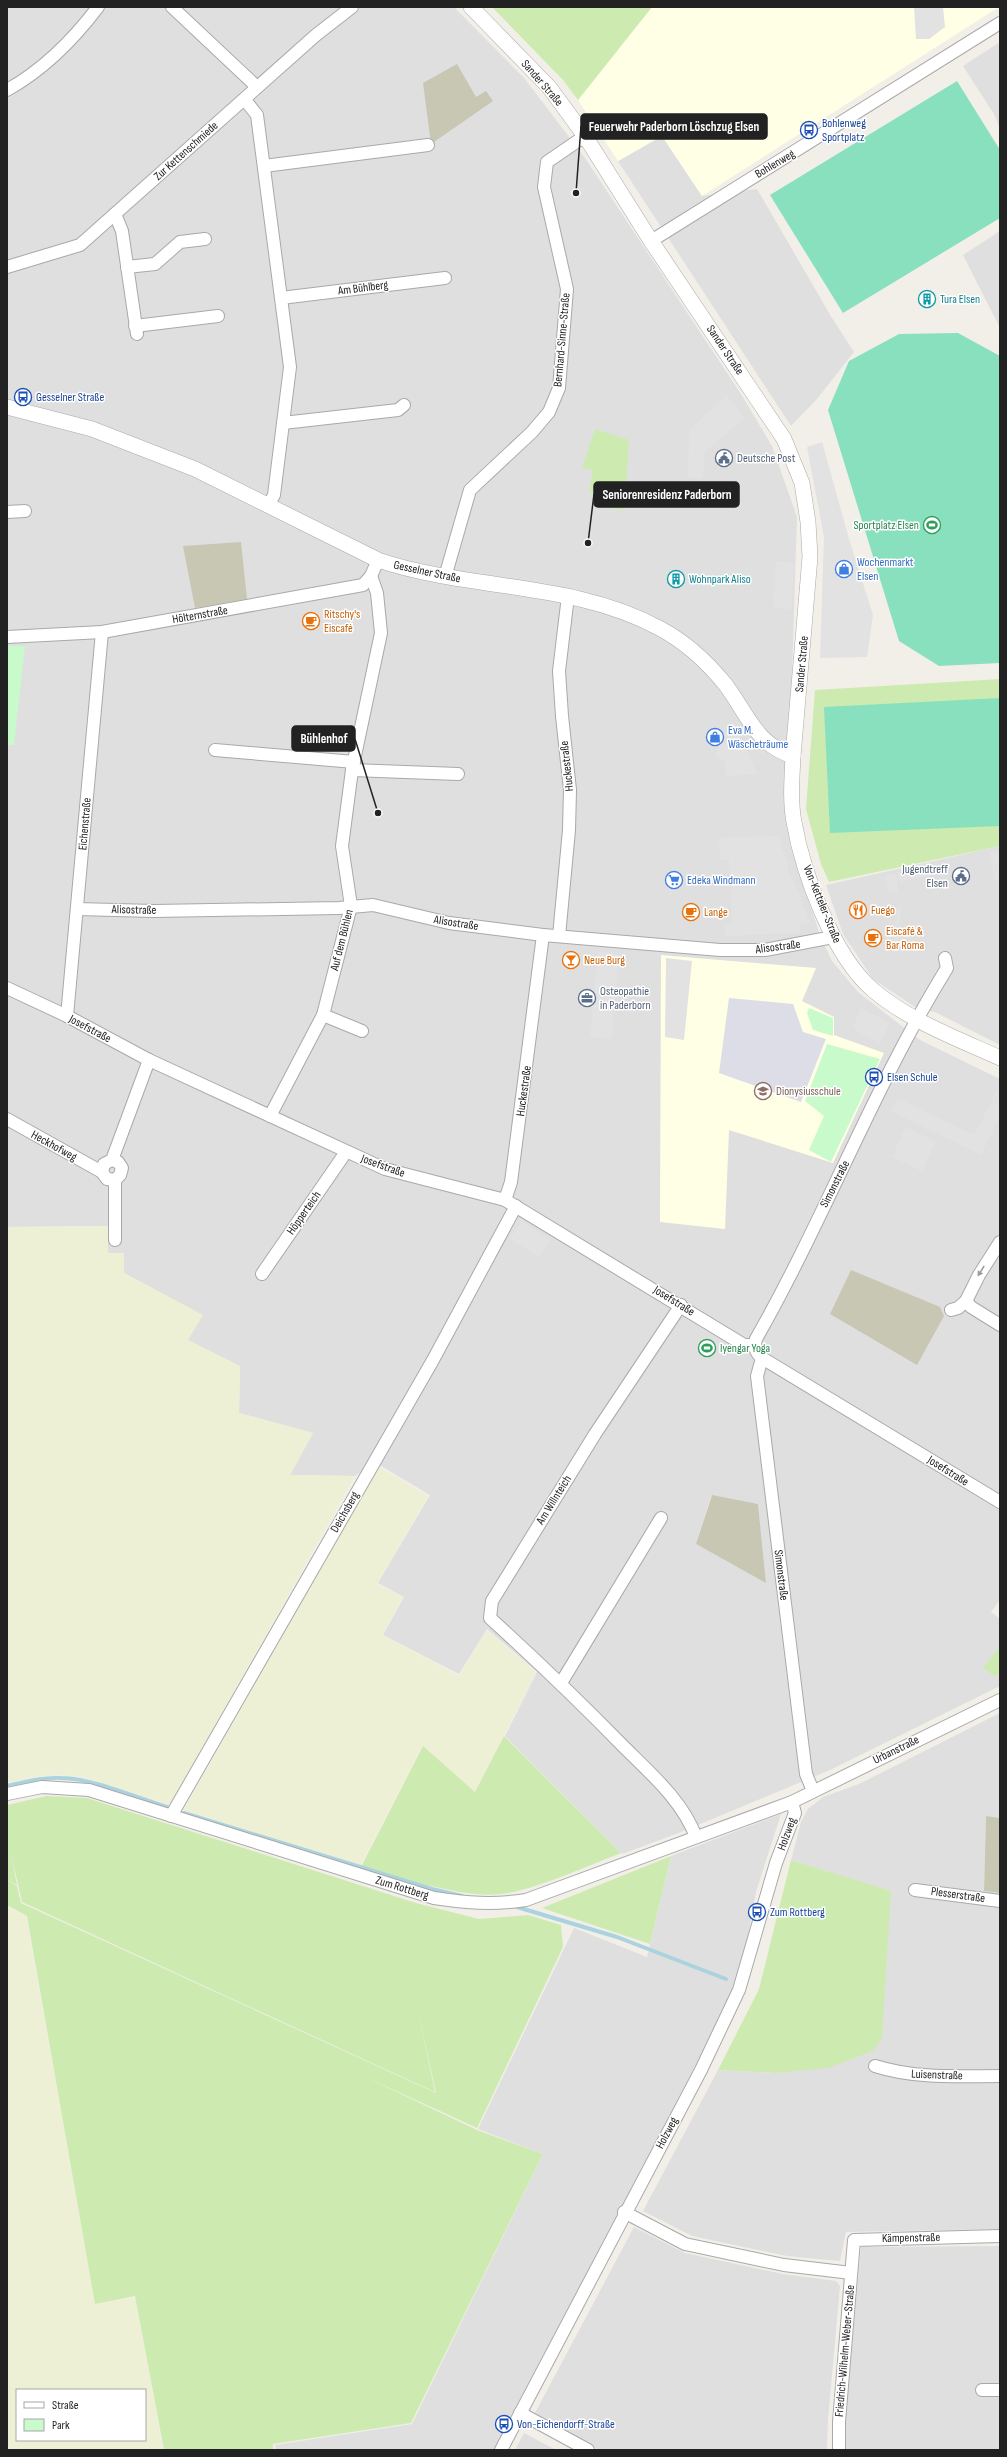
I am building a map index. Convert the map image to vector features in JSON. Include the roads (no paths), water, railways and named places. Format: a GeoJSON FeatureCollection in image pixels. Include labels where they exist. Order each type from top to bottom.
{"type":"FeatureCollection","features":[{"type":"Feature","properties":{"kind":"street"},"geometry":{"type":"LineString","coordinates":[[7,90],[30,77],[82,28],[98,7]]}},
{"type":"Feature","properties":{"kind":"street"},"geometry":{"type":"LineString","coordinates":[[172,7],[257,88]]}},
{"type":"Feature","properties":{"kind":"street","name":"Zur Kettenschmiede"},"geometry":{"type":"LineString","coordinates":[[7,267],[80,245],[245,100],[316,35],[352,7]]}},
{"type":"Feature","properties":{"kind":"street","name":"Sander Straße"},"geometry":{"type":"LineString","coordinates":[[471,7],[548,87],[585,136],[651,241],[784,439],[802,483],[808,516],[810,557],[794,756]]}},
{"type":"Feature","properties":{"kind":"street","name":"Bohlenweg"},"geometry":{"type":"LineString","coordinates":[[651,241],[1000,23]]}},
{"type":"Feature","properties":{"kind":"street"},"geometry":{"type":"LineString","coordinates":[[245,100],[257,115],[290,367],[274,495],[268,506]]}},
{"type":"Feature","properties":{"kind":"street","name":"Bernhard-Sinne-Straße"},"geometry":{"type":"LineString","coordinates":[[445,577],[470,490],[532,432],[549,412],[559,388],[567,290],[544,187],[547,162],[585,136]]}},
{"type":"Feature","properties":{"kind":"street"},"geometry":{"type":"LineString","coordinates":[[264,166],[428,145]]}},
{"type":"Feature","properties":{"kind":"street"},"geometry":{"type":"LineString","coordinates":[[115,214],[122,231],[136,330],[218,316]]}},
{"type":"Feature","properties":{"kind":"street"},"geometry":{"type":"LineString","coordinates":[[127,267],[155,264],[180,242],[204,239]]}},
{"type":"Feature","properties":{"kind":"street","name":"Am Bühlberg"},"geometry":{"type":"LineString","coordinates":[[281,298],[446,278]]}},
{"type":"Feature","properties":{"kind":"street"},"geometry":{"type":"LineString","coordinates":[[283,423],[398,410],[404,405]]}},
{"type":"Feature","properties":{"kind":"street","name":"Gesselner Straße"},"geometry":{"type":"LineString","coordinates":[[7,407],[92,429],[141,447],[195,469],[378,560],[410,571],[568,596],[607,606],[636,617],[659,628],[704,660],[724,684],[757,734],[775,750],[794,756]]}},
{"type":"Feature","properties":{"kind":"street"},"geometry":{"type":"LineString","coordinates":[[7,512],[25,511]]}},
{"type":"Feature","properties":{"kind":"street"},"geometry":{"type":"LineString","coordinates":[[371,576],[378,560]]}},
{"type":"Feature","properties":{"kind":"street","name":"Hölternstraße"},"geometry":{"type":"LineString","coordinates":[[7,637],[102,632],[363,585],[371,576]]}},
{"type":"Feature","properties":{"kind":"street","name":"Auf dem Bühlen"},"geometry":{"type":"LineString","coordinates":[[270,1116],[323,1015],[351,906],[342,846],[353,766],[381,633],[377,593],[371,576]]}},
{"type":"Feature","properties":{"kind":"street","name":"Huckestraße"},"geometry":{"type":"LineString","coordinates":[[559,936],[569,830],[570,790],[559,671],[568,596]]}},
{"type":"Feature","properties":{"kind":"street","name":"Eichenstraße"},"geometry":{"type":"LineString","coordinates":[[67,1016],[102,632]]}},
{"type":"Feature","properties":{"kind":"street"},"geometry":{"type":"LineString","coordinates":[[215,750],[353,766],[458,774]]}},
{"type":"Feature","properties":{"kind":"street","name":"Von-Ketteler-Straße"},"geometry":{"type":"LineString","coordinates":[[794,756],[792,788],[794,821],[811,880],[833,937],[851,965],[869,986],[916,1019],[1000,1058]]}},
{"type":"Feature","properties":{"kind":"street","name":"Alisostraße"},"geometry":{"type":"LineString","coordinates":[[77,909],[154,911],[339,908],[373,905],[449,923],[543,935],[720,950],[765,950],[833,937]]}},
{"type":"Feature","properties":{"kind":"street","name":"Huckestraße"},"geometry":{"type":"LineString","coordinates":[[505,1200],[512,1182],[543,935]]}},
{"type":"Feature","properties":{"kind":"street"},"geometry":{"type":"LineString","coordinates":[[916,1019],[947,968],[945,958]]}},
{"type":"Feature","properties":{"kind":"street","name":"Josefstraße"},"geometry":{"type":"LineString","coordinates":[[7,988],[67,1016],[149,1060],[346,1152],[386,1169],[505,1200],[744,1344],[757,1350],[1000,1502]]}},
{"type":"Feature","properties":{"kind":"street"},"geometry":{"type":"LineString","coordinates":[[323,1015],[362,1031]]}},
{"type":"Feature","properties":{"kind":"street","name":"Simonstraße"},"geometry":{"type":"LineString","coordinates":[[813,1791],[806,1774],[757,1376],[756,1339],[859,1136],[916,1019]]}},
{"type":"Feature","properties":{"kind":"street"},"geometry":{"type":"LineString","coordinates":[[102,1172],[104,1164],[112,1160],[149,1060]]}},
{"type":"Feature","properties":{"kind":"street","name":"Heckhofweg"},"geometry":{"type":"LineString","coordinates":[[7,1119],[102,1172],[107,1179],[115,1180]]}},
{"type":"Feature","properties":{"kind":"street","name":"Höpperteich"},"geometry":{"type":"LineString","coordinates":[[262,1274],[346,1152]]}},
{"type":"Feature","properties":{"kind":"street"},"geometry":{"type":"LineString","coordinates":[[112,1160],[118,1162],[122,1168],[120,1175],[115,1180],[115,1240]]}},
{"type":"Feature","properties":{"kind":"street","name":"Deichsberg"},"geometry":{"type":"LineString","coordinates":[[171,1816],[432,1360],[516,1206]]}},
{"type":"Feature","properties":{"kind":"street"},"geometry":{"type":"LineString","coordinates":[[951,1310],[958,1308],[966,1302],[979,1275],[1000,1242]]}},
{"type":"Feature","properties":{"kind":"street"},"geometry":{"type":"LineString","coordinates":[[966,1302],[971,1307],[1000,1325]]}},
{"type":"Feature","properties":{"kind":"street","name":"Am Willnteich"},"geometry":{"type":"LineString","coordinates":[[681,1305],[595,1434],[492,1601],[490,1618],[561,1683],[671,1795],[690,1822],[696,1837]]}},
{"type":"Feature","properties":{"kind":"street"},"geometry":{"type":"LineString","coordinates":[[561,1683],[661,1518]]}},
{"type":"Feature","properties":{"kind":"street","name":"Urbanstraße"},"geometry":{"type":"LineString","coordinates":[[792,1802],[1000,1700]]}},
{"type":"Feature","properties":{"kind":"street","name":"Zum Rottberg"},"geometry":{"type":"LineString","coordinates":[[7,1794],[42,1787],[89,1790],[434,1898],[468,1903],[501,1904],[526,1900],[792,1802]]}},
{"type":"Feature","properties":{"kind":"street","name":"Holzweg"},"geometry":{"type":"LineString","coordinates":[[501,2450],[624,2212],[700,2070],[739,1990],[776,1863],[795,1813],[792,1802]]}},
{"type":"Feature","properties":{"kind":"street","name":"Plesserstraße"},"geometry":{"type":"LineString","coordinates":[[915,1890],[1000,1901]]}},
{"type":"Feature","properties":{"kind":"street","name":"Luisenstraße"},"geometry":{"type":"LineString","coordinates":[[875,2066],[897,2073],[937,2077],[1000,2076]]}},
{"type":"Feature","properties":{"kind":"street","name":"Friedrich-Wilhelm-Weber-Straße"},"geometry":{"type":"LineString","coordinates":[[624,2212],[685,2244],[784,2265],[851,2272],[839,2422],[839,2450]]}},
{"type":"Feature","properties":{"kind":"street","name":"Kämpenstraße"},"geometry":{"type":"LineString","coordinates":[[851,2272],[854,2240],[1000,2236]]}},
{"type":"Feature","properties":{"kind":"street"},"geometry":{"type":"LineString","coordinates":[[982,2390],[1000,2390]]}},
{"type":"Feature","properties":{"kind":"street"},"geometry":{"type":"LineString","coordinates":[[520,2413],[588,2450]]}},
{"type":"Feature","properties":{"kind":"waterway"},"geometry":{"type":"LineString","coordinates":[[7,1786],[48,1778],[73,1779],[114,1789],[167,1807]]}},
{"type":"Feature","properties":{"kind":"waterway"},"geometry":{"type":"LineString","coordinates":[[184,1813],[432,1889],[462,1896]]}},
{"type":"Feature","properties":{"kind":"waterway"},"geometry":{"type":"LineString","coordinates":[[517,1907],[617,1937],[726,1979]]}},
{"type":"Feature","properties":{"kind":"place","name":"Bohlenweg Sportplatz"},"geometry":{"type":"Point","coordinates":[809,130]}},
{"type":"Feature","properties":{"kind":"place","name":"Feuerwehr Paderborn Löschzug Elsen"},"geometry":{"type":"Point","coordinates":[576,193]}},
{"type":"Feature","properties":{"kind":"place","name":"Tura Elsen"},"geometry":{"type":"Point","coordinates":[927,299]}},
{"type":"Feature","properties":{"kind":"place","name":"Gesselner Straße"},"geometry":{"type":"Point","coordinates":[23,397]}},
{"type":"Feature","properties":{"kind":"place","name":"Deutsche Post"},"geometry":{"type":"Point","coordinates":[724,458]}},
{"type":"Feature","properties":{"kind":"place","name":"Sportplatz Elsen"},"geometry":{"type":"Point","coordinates":[932,525]}},
{"type":"Feature","properties":{"kind":"place","name":"Seniorenresidenz Paderborn"},"geometry":{"type":"Point","coordinates":[588,543]}},
{"type":"Feature","properties":{"kind":"place","name":"Wochenmarkt Elsen"},"geometry":{"type":"Point","coordinates":[844,569]}},
{"type":"Feature","properties":{"kind":"place","name":"Wohnpark Aliso"},"geometry":{"type":"Point","coordinates":[676,579]}},
{"type":"Feature","properties":{"kind":"place","name":"Ritschy's Eiscafé"},"geometry":{"type":"Point","coordinates":[311,621]}},
{"type":"Feature","properties":{"kind":"place","name":"Eva M. Wäscheträume"},"geometry":{"type":"Point","coordinates":[715,737]}},
{"type":"Feature","properties":{"kind":"place","name":"Bühlenhof"},"geometry":{"type":"Point","coordinates":[378,813]}},
{"type":"Feature","properties":{"kind":"place","name":"Jugendtreff Elsen"},"geometry":{"type":"Point","coordinates":[961,876]}},
{"type":"Feature","properties":{"kind":"place","name":"Edeka Windmann"},"geometry":{"type":"Point","coordinates":[674,880]}},
{"type":"Feature","properties":{"kind":"place","name":"Fuego"},"geometry":{"type":"Point","coordinates":[858,910]}},
{"type":"Feature","properties":{"kind":"place","name":"Lange"},"geometry":{"type":"Point","coordinates":[691,912]}},
{"type":"Feature","properties":{"kind":"place","name":"Eiscafé & Bar Roma"},"geometry":{"type":"Point","coordinates":[873,938]}},
{"type":"Feature","properties":{"kind":"place","name":"Neue Burg"},"geometry":{"type":"Point","coordinates":[571,960]}},
{"type":"Feature","properties":{"kind":"place","name":"Osteopathie in Paderborn"},"geometry":{"type":"Point","coordinates":[587,998]}},
{"type":"Feature","properties":{"kind":"place","name":"Elsen Schule"},"geometry":{"type":"Point","coordinates":[874,1077]}},
{"type":"Feature","properties":{"kind":"place","name":"Dionysiusschule"},"geometry":{"type":"Point","coordinates":[763,1091]}},
{"type":"Feature","properties":{"kind":"place","name":"Iyengar Yoga"},"geometry":{"type":"Point","coordinates":[707,1348]}},
{"type":"Feature","properties":{"kind":"place","name":"Zum Rottberg"},"geometry":{"type":"Point","coordinates":[757,1912]}},
{"type":"Feature","properties":{"kind":"place","name":"Von-Eichendorff-Straße"},"geometry":{"type":"Point","coordinates":[504,2424]}}]}
